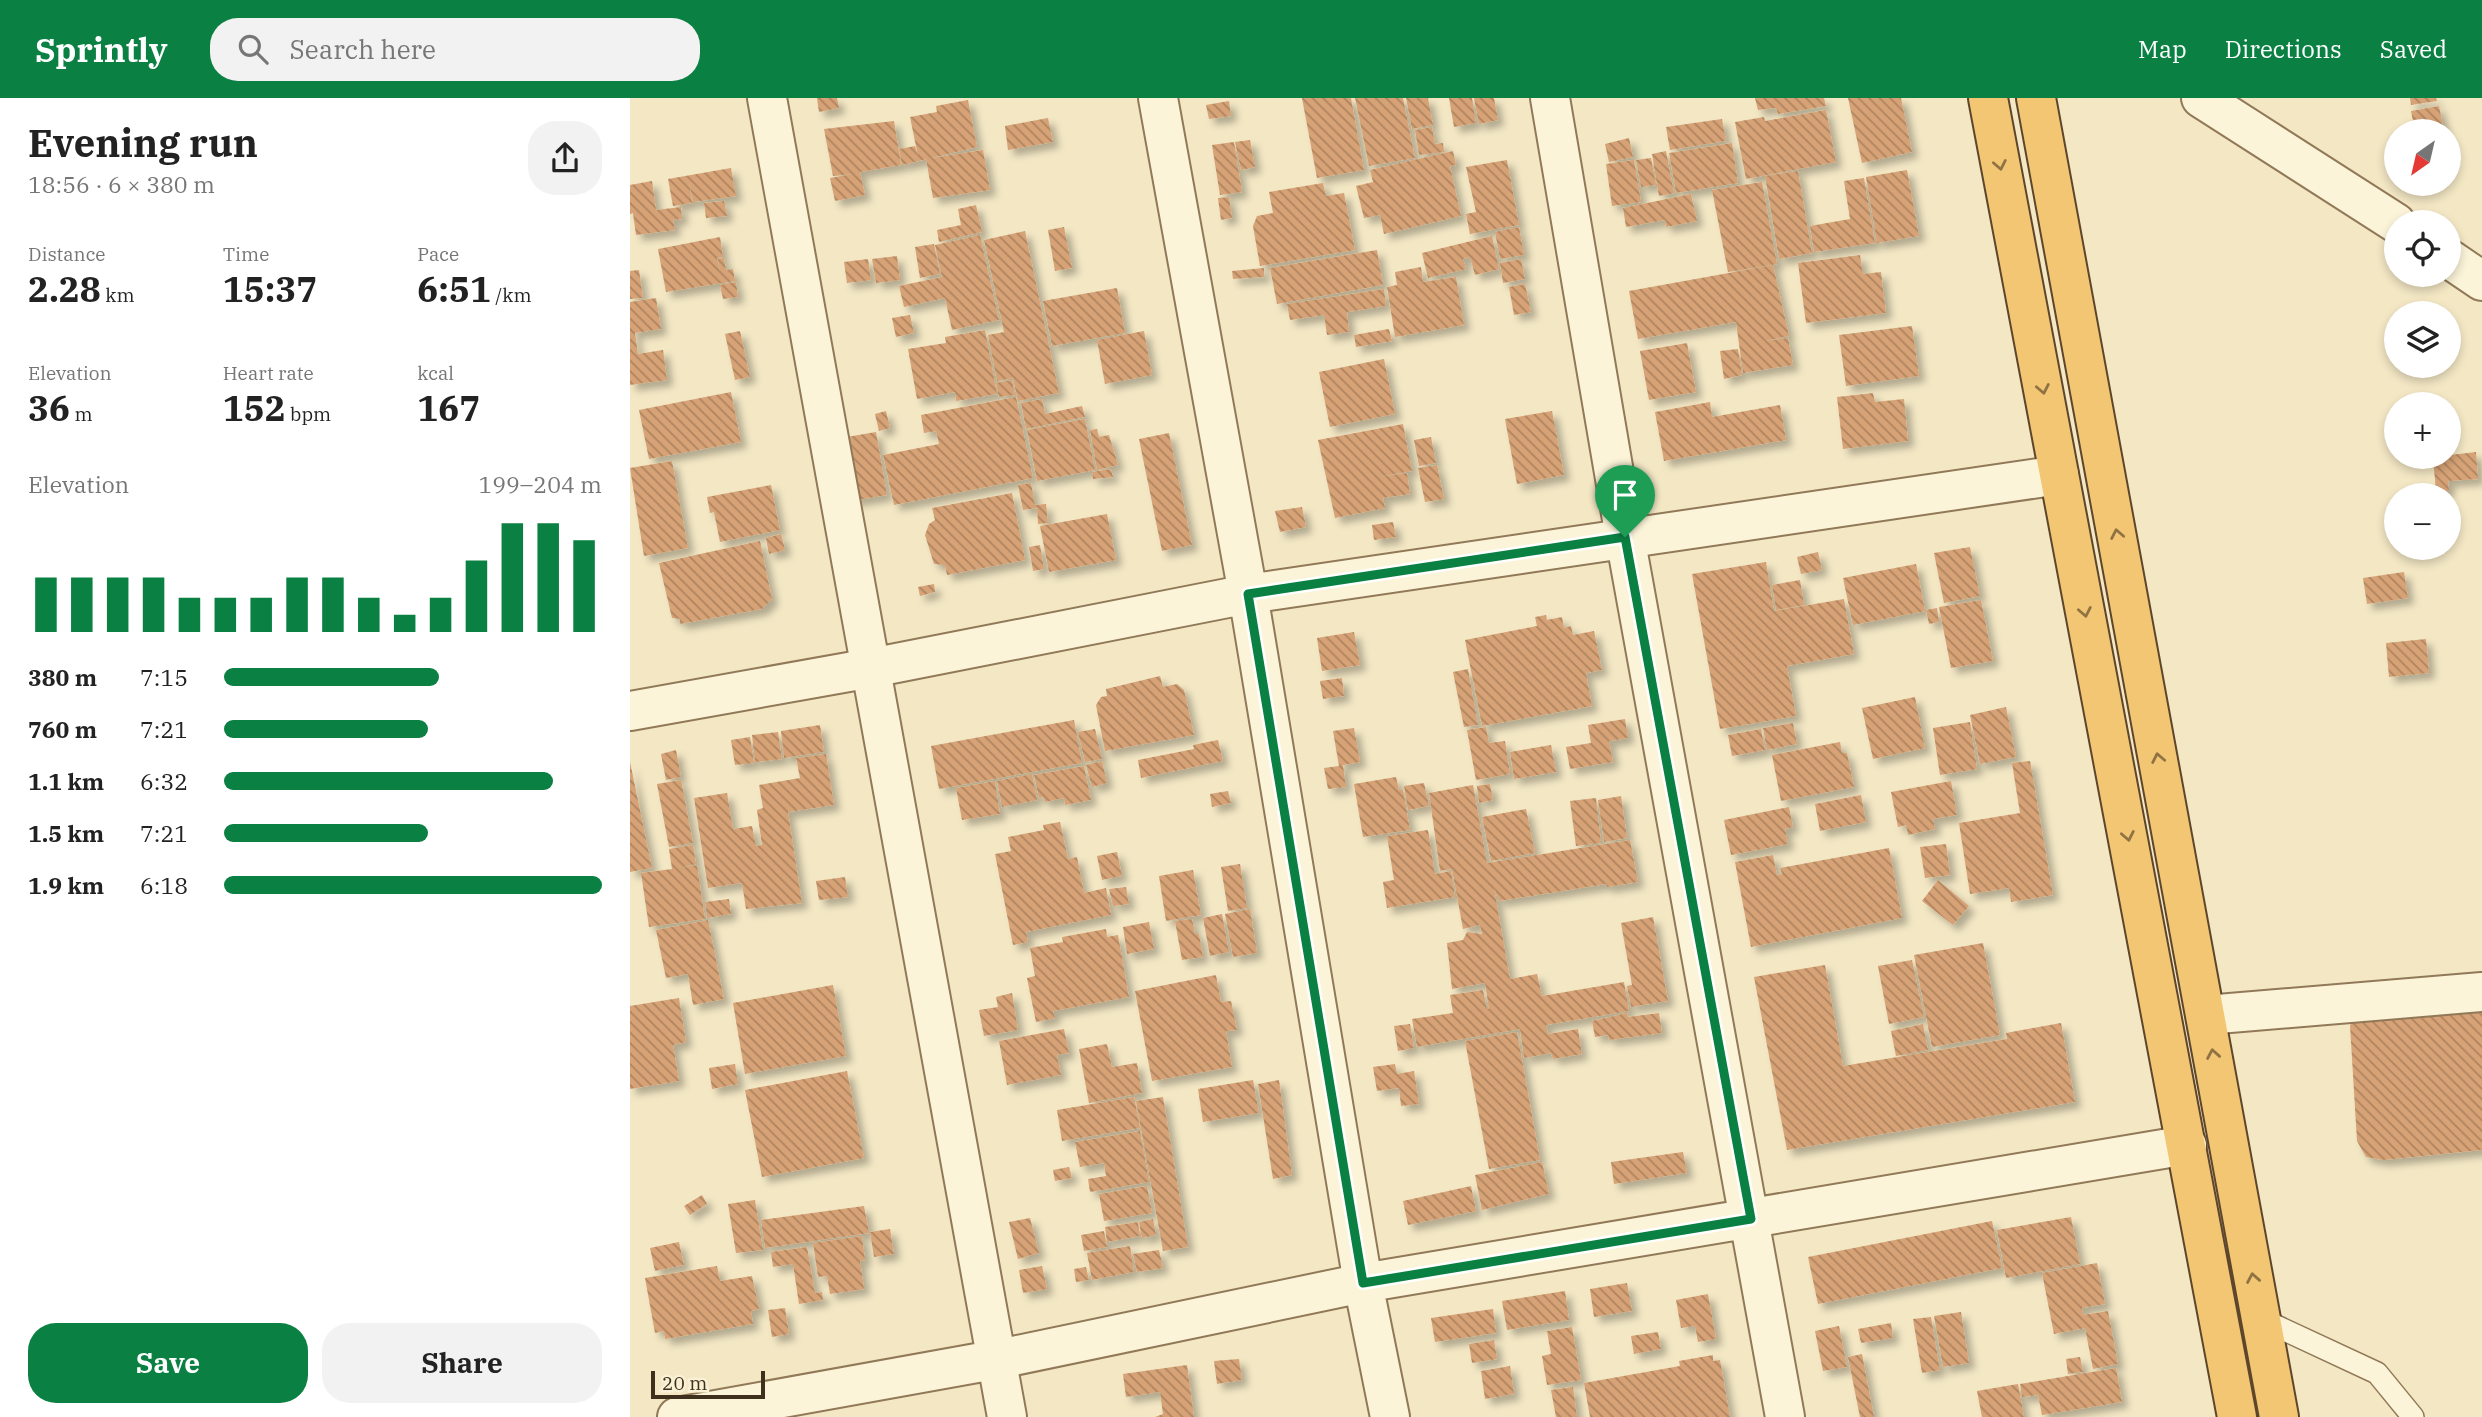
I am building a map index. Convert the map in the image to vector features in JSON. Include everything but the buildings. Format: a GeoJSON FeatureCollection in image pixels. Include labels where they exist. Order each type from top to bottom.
{"type":"FeatureCollection","features":[{"type":"Feature","properties":{"kind":"highway"},"geometry":{"type":"LineString","coordinates":[[1988,98],[2237,1417]]}},
{"type":"Feature","properties":{"kind":"highway"},"geometry":{"type":"LineString","coordinates":[[2036,98],[2278,1417]]}},
{"type":"Feature","properties":{"kind":"street"},"geometry":{"type":"LineString","coordinates":[[767,98],[999,1359],[1007,1417]]}},
{"type":"Feature","properties":{"kind":"street"},"geometry":{"type":"LineString","coordinates":[[1158,98],[1248,594],[1363,1283],[1390,1417]]}},
{"type":"Feature","properties":{"kind":"street"},"geometry":{"type":"LineString","coordinates":[[1550,98],[1625,537],[1785,1417]]}},
{"type":"Feature","properties":{"kind":"street"},"geometry":{"type":"LineString","coordinates":[[2201,98],[2384,215]]}},
{"type":"Feature","properties":{"kind":"street"},"geometry":{"type":"LineString","coordinates":[[2461,267],[2482,281]]}},
{"type":"Feature","properties":{"kind":"street"},"geometry":{"type":"LineString","coordinates":[[630,711],[871,668],[1248,594],[2059,475]]}},
{"type":"Feature","properties":{"kind":"street"},"geometry":{"type":"LineString","coordinates":[[2206,1015],[2482,992]]}},
{"type":"Feature","properties":{"kind":"street"},"geometry":{"type":"LineString","coordinates":[[677,1417],[999,1359],[1363,1283],[2187,1145]]}},
{"type":"Feature","properties":{"kind":"lane"},"geometry":{"type":"LineString","coordinates":[[2261,1319],[2377,1373],[2413,1417]]}},
{"type":"Feature","properties":{"kind":"route"},"geometry":{"type":"LineString","coordinates":[[1625,537],[1751,1219],[1363,1283],[1248,594],[1625,537]]}}]}
